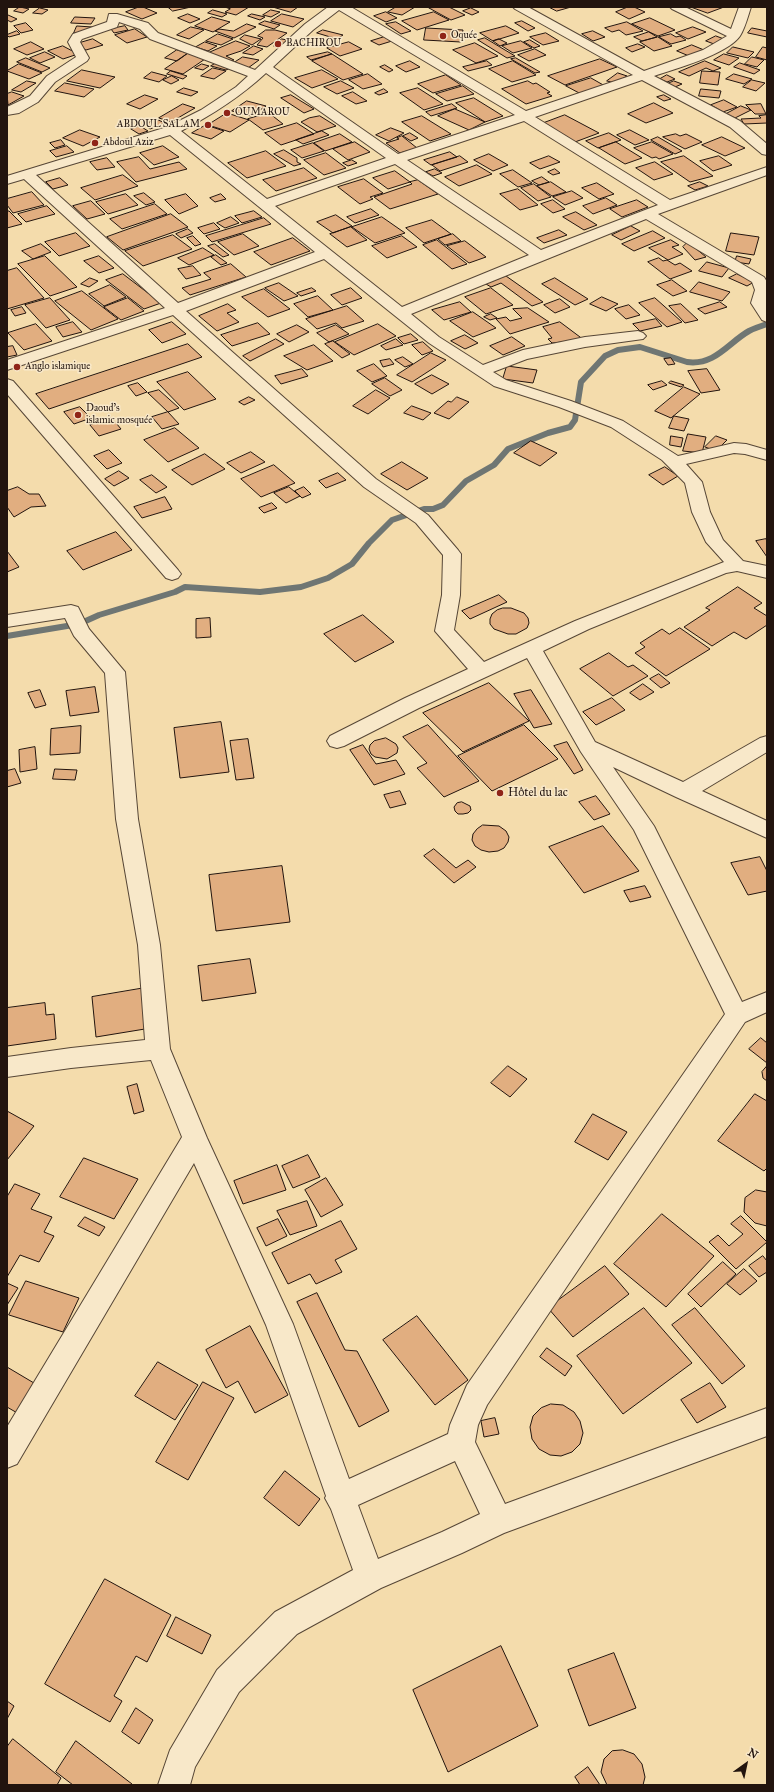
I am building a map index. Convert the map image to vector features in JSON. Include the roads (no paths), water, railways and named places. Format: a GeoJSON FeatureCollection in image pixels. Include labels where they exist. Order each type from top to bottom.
{"type":"FeatureCollection","features":[{"type":"Feature","properties":{"kind":"street"},"geometry":{"type":"LineString","coordinates":[[7,180],[172,130],[206,113],[240,90],[309,28],[335,7]]}},
{"type":"Feature","properties":{"kind":"street"},"geometry":{"type":"LineString","coordinates":[[343,7],[525,116],[670,206]]}},
{"type":"Feature","properties":{"kind":"street"},"geometry":{"type":"LineString","coordinates":[[519,7],[735,124],[767,151]]}},
{"type":"Feature","properties":{"kind":"street"},"geometry":{"type":"LineString","coordinates":[[676,7],[736,35]]}},
{"type":"Feature","properties":{"kind":"street"},"geometry":{"type":"LineString","coordinates":[[264,205],[644,76],[707,53],[728,42],[736,35],[745,7]]}},
{"type":"Feature","properties":{"kind":"street"},"geometry":{"type":"LineString","coordinates":[[113,16],[126,9]]}},
{"type":"Feature","properties":{"kind":"street"},"geometry":{"type":"LineString","coordinates":[[113,16],[144,26],[154,36],[184,48],[261,71],[397,159],[540,256]]}},
{"type":"Feature","properties":{"kind":"street"},"geometry":{"type":"LineString","coordinates":[[7,111],[14,110],[34,99],[51,78],[83,58],[74,42],[78,37],[91,33],[96,29],[113,24],[113,16]]}},
{"type":"Feature","properties":{"kind":"street"},"geometry":{"type":"LineString","coordinates":[[172,130],[434,340],[480,371],[511,388],[565,404],[617,424],[668,456],[693,482],[701,512],[715,542],[737,565]]}},
{"type":"Feature","properties":{"kind":"street"},"geometry":{"type":"LineString","coordinates":[[400,313],[648,214],[767,171]]}},
{"type":"Feature","properties":{"kind":"street"},"geometry":{"type":"LineString","coordinates":[[28,174],[175,309],[370,483],[422,519],[452,554],[451,596],[444,631],[482,672]]}},
{"type":"Feature","properties":{"kind":"street"},"geometry":{"type":"LineString","coordinates":[[648,214],[759,280],[762,290],[759,303],[767,317]]}},
{"type":"Feature","properties":{"kind":"street"},"geometry":{"type":"LineString","coordinates":[[7,365],[175,309],[326,253]]}},
{"type":"Feature","properties":{"kind":"street"},"geometry":{"type":"LineString","coordinates":[[480,371],[523,355],[585,342],[638,336]]}},
{"type":"Feature","properties":{"kind":"street"},"geometry":{"type":"LineString","coordinates":[[7,384],[172,574]]}},
{"type":"Feature","properties":{"kind":"street"},"geometry":{"type":"LineString","coordinates":[[674,462],[734,448],[746,449],[767,455]]}},
{"type":"Feature","properties":{"kind":"street"},"geometry":{"type":"LineString","coordinates":[[337,741],[412,703],[604,616],[722,568],[737,565],[767,572]]}},
{"type":"Feature","properties":{"kind":"street"},"geometry":{"type":"LineString","coordinates":[[7,621],[76,621],[115,672],[127,819],[149,946],[158,1049],[195,1138],[279,1324],[340,1498],[370,1577]]}},
{"type":"Feature","properties":{"kind":"street"},"geometry":{"type":"LineString","coordinates":[[532,649],[588,747],[643,826],[737,1016]]}},
{"type":"Feature","properties":{"kind":"street"},"geometry":{"type":"LineString","coordinates":[[683,792],[767,743]]}},
{"type":"Feature","properties":{"kind":"street"},"geometry":{"type":"LineString","coordinates":[[588,747],[767,830]]}},
{"type":"Feature","properties":{"kind":"street"},"geometry":{"type":"LineString","coordinates":[[498,1521],[462,1443],[464,1425],[477,1395],[737,1016],[767,1002]]}},
{"type":"Feature","properties":{"kind":"street"},"geometry":{"type":"LineString","coordinates":[[7,1067],[71,1058],[158,1049]]}},
{"type":"Feature","properties":{"kind":"street"},"geometry":{"type":"LineString","coordinates":[[7,1454],[195,1138]]}},
{"type":"Feature","properties":{"kind":"street"},"geometry":{"type":"LineString","coordinates":[[174,1785],[182,1761],[228,1681],[286,1623],[370,1577],[452,1543],[498,1521],[767,1422]]}},
{"type":"Feature","properties":{"kind":"street"},"geometry":{"type":"LineString","coordinates":[[340,1498],[462,1443]]}},
{"type":"Feature","properties":{"kind":"waterway"},"geometry":{"type":"LineString","coordinates":[[7,636],[79,624],[99,615],[175,592],[185,587],[260,592],[301,587],[328,578],[352,564],[369,543],[392,520],[424,509],[433,509],[443,505],[466,481],[494,465],[508,449],[548,433],[570,427],[575,420],[581,382],[605,356],[618,350],[640,347],[687,362],[697,362],[714,357],[749,331],[767,324]]}},
{"type":"Feature","properties":{"kind":"place","name":"Oquée"},"geometry":{"type":"Point","coordinates":[443,36]}},
{"type":"Feature","properties":{"kind":"place","name":"BACHIROU"},"geometry":{"type":"Point","coordinates":[278,44]}},
{"type":"Feature","properties":{"kind":"place","name":"OUMAROU"},"geometry":{"type":"Point","coordinates":[227,113]}},
{"type":"Feature","properties":{"kind":"place","name":"ABDOUL SALAM"},"geometry":{"type":"Point","coordinates":[208,125]}},
{"type":"Feature","properties":{"kind":"place","name":"Abdoul Aziz"},"geometry":{"type":"Point","coordinates":[95,143]}},
{"type":"Feature","properties":{"kind":"place","name":"Anglo islamique"},"geometry":{"type":"Point","coordinates":[17,367]}},
{"type":"Feature","properties":{"kind":"place","name":"Daoud's islamic mosquée"},"geometry":{"type":"Point","coordinates":[78,415]}},
{"type":"Feature","properties":{"kind":"place","name":"Hôtel du lac"},"geometry":{"type":"Point","coordinates":[500,793]}}]}
